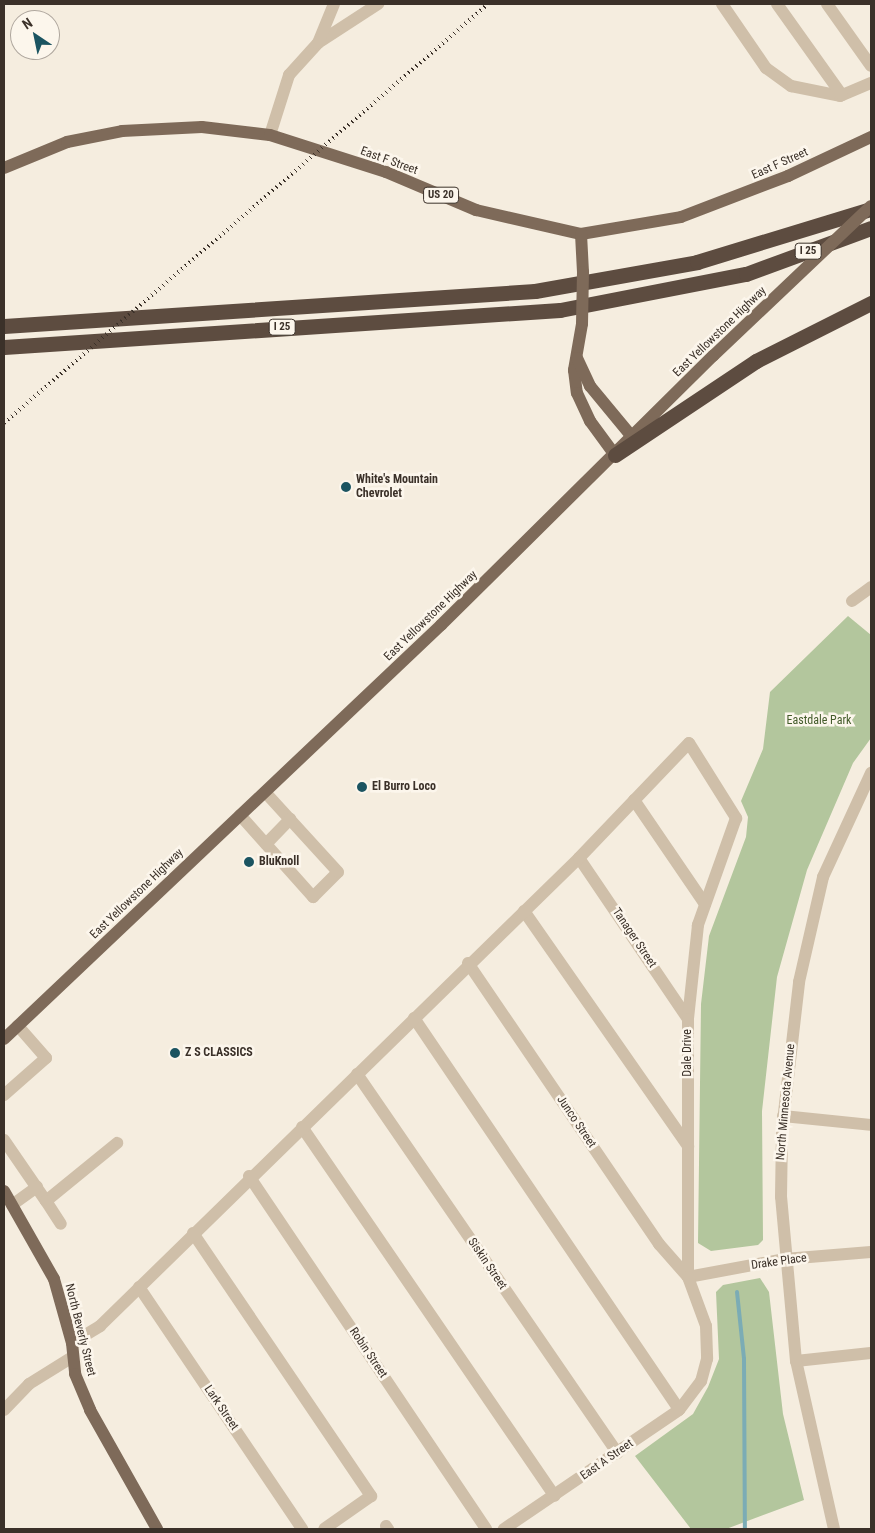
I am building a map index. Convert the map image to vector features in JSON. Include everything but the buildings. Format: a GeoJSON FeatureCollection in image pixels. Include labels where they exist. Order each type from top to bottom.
{"type":"FeatureCollection","features":[{"type":"Feature","properties":{"kind":"highway","name":"I 25"},"geometry":{"type":"LineString","coordinates":[[4,326],[90,318],[535,291],[697,262],[871,208]]}},
{"type":"Feature","properties":{"kind":"highway","name":"I 25"},"geometry":{"type":"LineString","coordinates":[[4,347],[560,310],[746,274],[871,228]]}},
{"type":"Feature","properties":{"kind":"highway"},"geometry":{"type":"LineString","coordinates":[[615,455],[756,361],[871,303]]}},
{"type":"Feature","properties":{"kind":"highway"},"geometry":{"type":"LineString","coordinates":[[4,320],[90,318]]}},
{"type":"Feature","properties":{"kind":"main road","name":"East F Street"},"geometry":{"type":"LineString","coordinates":[[4,168],[67,142],[122,131],[202,127],[270,135],[386,172],[476,210],[581,234],[681,217],[788,176],[871,137]]}},
{"type":"Feature","properties":{"kind":"main road","name":"East Yellowstone Highway"},"geometry":{"type":"LineString","coordinates":[[4,1039],[240,816],[633,438],[713,356],[871,208]]}},
{"type":"Feature","properties":{"kind":"main road"},"geometry":{"type":"LineString","coordinates":[[581,234],[583,272],[582,324],[574,370],[580,400],[615,455]]}},
{"type":"Feature","properties":{"kind":"main road"},"geometry":{"type":"LineString","coordinates":[[577,358],[590,386],[633,438]]}},
{"type":"Feature","properties":{"kind":"main road","name":"North Beverly Street"},"geometry":{"type":"LineString","coordinates":[[4,1191],[54,1279],[72,1343],[71,1358],[106,1444],[157,1529]]}},
{"type":"Feature","properties":{"kind":"street"},"geometry":{"type":"LineString","coordinates":[[318,43],[334,4]]}},
{"type":"Feature","properties":{"kind":"street"},"geometry":{"type":"LineString","coordinates":[[270,135],[289,75],[318,43],[378,4]]}},
{"type":"Feature","properties":{"kind":"street"},"geometry":{"type":"LineString","coordinates":[[722,4],[766,68],[791,86],[821,95],[842,95],[871,83]]}},
{"type":"Feature","properties":{"kind":"street"},"geometry":{"type":"LineString","coordinates":[[777,4],[842,95]]}},
{"type":"Feature","properties":{"kind":"street"},"geometry":{"type":"LineString","coordinates":[[827,4],[871,66]]}},
{"type":"Feature","properties":{"kind":"street"},"geometry":{"type":"LineString","coordinates":[[852,601],[871,587]]}},
{"type":"Feature","properties":{"kind":"street","name":"Dale Drive"},"geometry":{"type":"LineString","coordinates":[[634,800],[689,742],[736,818],[698,925],[688,1018],[688,1278],[707,1334],[701,1381]]}},
{"type":"Feature","properties":{"kind":"street","name":"North Minnesota Avenue"},"geometry":{"type":"LineString","coordinates":[[834,1529],[796,1361],[785,1259],[783,1116],[799,982],[823,876],[871,773]]}},
{"type":"Feature","properties":{"kind":"street"},"geometry":{"type":"LineString","coordinates":[[240,816],[313,897],[338,872],[265,792]]}},
{"type":"Feature","properties":{"kind":"street"},"geometry":{"type":"LineString","coordinates":[[72,1343],[100,1326],[250,1176],[358,1074],[468,963],[579,858],[634,800],[705,904]]}},
{"type":"Feature","properties":{"kind":"street"},"geometry":{"type":"LineString","coordinates":[[266,844],[290,819]]}},
{"type":"Feature","properties":{"kind":"street","name":"Tanager Street"},"geometry":{"type":"LineString","coordinates":[[579,858],[688,1018]]}},
{"type":"Feature","properties":{"kind":"street"},"geometry":{"type":"LineString","coordinates":[[524,911],[688,1146]]}},
{"type":"Feature","properties":{"kind":"street","name":"Junco Street"},"geometry":{"type":"LineString","coordinates":[[468,963],[659,1244],[688,1278]]}},
{"type":"Feature","properties":{"kind":"street"},"geometry":{"type":"LineString","coordinates":[[414,1018],[679,1410]]}},
{"type":"Feature","properties":{"kind":"street"},"geometry":{"type":"LineString","coordinates":[[4,1095],[46,1058],[18,1026]]}},
{"type":"Feature","properties":{"kind":"street","name":"Siskin Street"},"geometry":{"type":"LineString","coordinates":[[358,1074],[617,1453]]}},
{"type":"Feature","properties":{"kind":"street"},"geometry":{"type":"LineString","coordinates":[[783,1116],[871,1125]]}},
{"type":"Feature","properties":{"kind":"street"},"geometry":{"type":"LineString","coordinates":[[302,1127],[555,1496]]}},
{"type":"Feature","properties":{"kind":"street"},"geometry":{"type":"LineString","coordinates":[[4,1140],[61,1224]]}},
{"type":"Feature","properties":{"kind":"street"},"geometry":{"type":"LineString","coordinates":[[46,1201],[117,1144]]}},
{"type":"Feature","properties":{"kind":"street","name":"Robin Street"},"geometry":{"type":"LineString","coordinates":[[250,1176],[486,1529]]}},
{"type":"Feature","properties":{"kind":"street"},"geometry":{"type":"LineString","coordinates":[[12,1205],[37,1187]]}},
{"type":"Feature","properties":{"kind":"street"},"geometry":{"type":"LineString","coordinates":[[193,1233],[371,1496],[324,1529]]}},
{"type":"Feature","properties":{"kind":"street","name":"Drake Place"},"geometry":{"type":"LineString","coordinates":[[688,1278],[785,1259],[871,1252]]}},
{"type":"Feature","properties":{"kind":"street","name":"Lark Street"},"geometry":{"type":"LineString","coordinates":[[139,1286],[302,1529]]}},
{"type":"Feature","properties":{"kind":"street"},"geometry":{"type":"LineString","coordinates":[[796,1361],[871,1353]]}},
{"type":"Feature","properties":{"kind":"street"},"geometry":{"type":"LineString","coordinates":[[4,1410],[29,1384],[71,1358]]}},
{"type":"Feature","properties":{"kind":"street","name":"East A Street"},"geometry":{"type":"LineString","coordinates":[[504,1529],[679,1410],[701,1381]]}},
{"type":"Feature","properties":{"kind":"green space","name":"Eastdale Park"},"geometry":{"type":"Polygon","coordinates":[[[848,616],[871,635],[871,738],[853,763],[807,870],[777,977],[762,1111],[763,1240],[758,1245],[711,1251],[698,1243],[701,1004],[709,936],[746,837],[748,817],[741,801],[763,749],[770,692],[848,616]]]}},
{"type":"Feature","properties":{"kind":"green space"},"geometry":{"type":"Polygon","coordinates":[[[760,1278],[769,1292],[783,1414],[804,1500],[726,1529],[691,1529],[635,1456],[693,1414],[708,1387],[719,1359],[716,1292],[723,1285],[760,1278]]]}},
{"type":"Feature","properties":{"kind":"waterway"},"geometry":{"type":"LineString","coordinates":[[737,1292],[744,1359],[745,1529]]}},
{"type":"Feature","properties":{"kind":"railway"},"geometry":{"type":"LineString","coordinates":[[4,423],[488,4]]}},
{"type":"Feature","properties":{"kind":"place","name":"White's Mountain Chevrolet"},"geometry":{"type":"Point","coordinates":[346,487]}},
{"type":"Feature","properties":{"kind":"place","name":"El Burro Loco"},"geometry":{"type":"Point","coordinates":[362,787]}},
{"type":"Feature","properties":{"kind":"place","name":"BluKnoll"},"geometry":{"type":"Point","coordinates":[249,862]}},
{"type":"Feature","properties":{"kind":"place","name":"Z S CLASSICS"},"geometry":{"type":"Point","coordinates":[175,1053]}}]}
